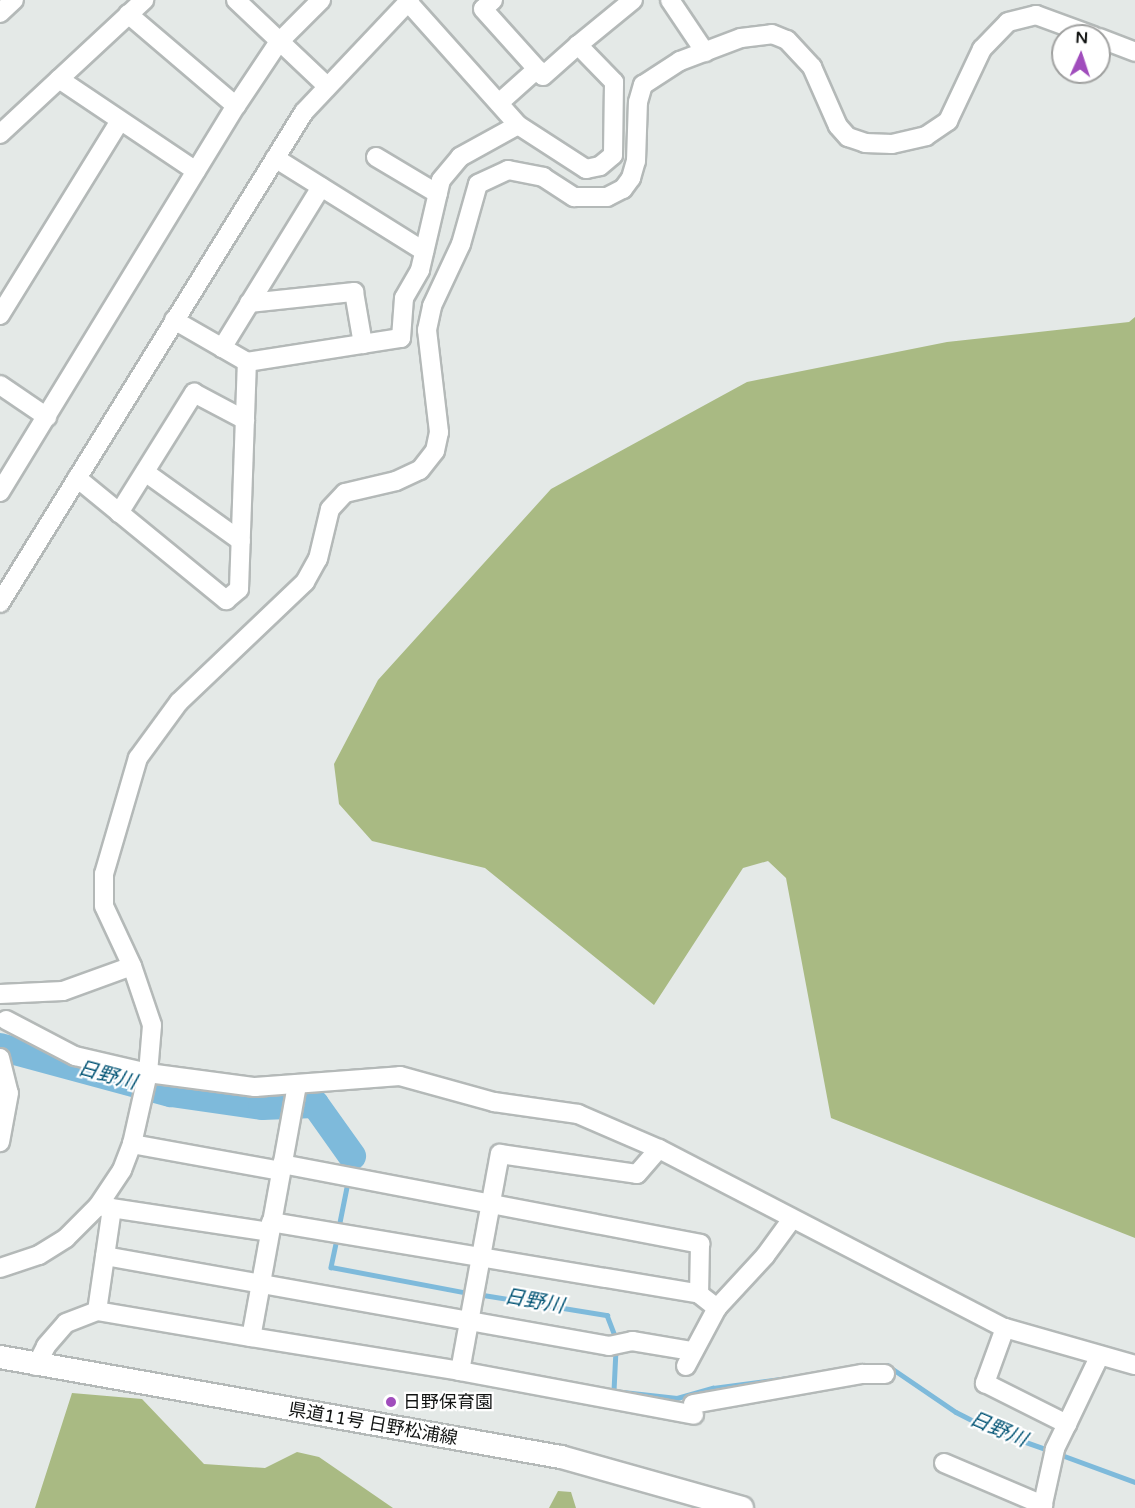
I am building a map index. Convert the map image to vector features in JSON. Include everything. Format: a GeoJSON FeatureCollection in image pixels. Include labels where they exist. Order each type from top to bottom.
{"type":"FeatureCollection","features":[{"type":"Feature","properties":{"kind":"main road","name":"県道11号 日野松浦線"},"geometry":{"type":"LineString","coordinates":[[0,1357],[36,1366],[561,1457],[742,1508]]}},
{"type":"Feature","properties":{"kind":"street"},"geometry":{"type":"LineString","coordinates":[[0,14],[14,0]]}},
{"type":"Feature","properties":{"kind":"street"},"geometry":{"type":"LineString","coordinates":[[0,134],[144,0]]}},
{"type":"Feature","properties":{"kind":"street"},"geometry":{"type":"LineString","coordinates":[[236,0],[278,43],[326,85]]}},
{"type":"Feature","properties":{"kind":"street"},"geometry":{"type":"LineString","coordinates":[[0,492],[236,106],[278,43],[321,0]]}},
{"type":"Feature","properties":{"kind":"street"},"geometry":{"type":"LineString","coordinates":[[493,0],[483,9],[543,76],[633,0]]}},
{"type":"Feature","properties":{"kind":"street"},"geometry":{"type":"LineString","coordinates":[[670,0],[705,52]]}},
{"type":"Feature","properties":{"kind":"street"},"geometry":{"type":"LineString","coordinates":[[0,603],[304,112],[326,85],[409,1],[518,125],[586,169],[600,166],[613,154],[614,82],[578,45]]}},
{"type":"Feature","properties":{"kind":"street"},"geometry":{"type":"LineString","coordinates":[[128,14],[236,106]]}},
{"type":"Feature","properties":{"kind":"street"},"geometry":{"type":"LineString","coordinates":[[97,1311],[105,1256],[105,1207],[132,1144],[148,1073],[152,1025],[132,966],[104,906],[104,874],[138,758],[179,702],[305,582],[318,559],[330,509],[345,494],[396,481],[420,470],[435,451],[439,432],[427,330],[432,306],[461,243],[478,184],[508,170],[543,177],[574,197],[607,197],[623,189],[636,161],[638,102],[643,85],[680,61],[757,34],[772,34],[787,40],[812,67],[838,126],[848,137],[865,143],[892,144],[926,136],[948,121],[982,49],[1008,22],[1036,15],[1061,24]]}},
{"type":"Feature","properties":{"kind":"street"},"geometry":{"type":"LineString","coordinates":[[1111,43],[1135,52]]}},
{"type":"Feature","properties":{"kind":"street"},"geometry":{"type":"LineString","coordinates":[[499,103],[537,69]]}},
{"type":"Feature","properties":{"kind":"street"},"geometry":{"type":"LineString","coordinates":[[59,79],[196,171]]}},
{"type":"Feature","properties":{"kind":"street"},"geometry":{"type":"LineString","coordinates":[[0,315],[120,121]]}},
{"type":"Feature","properties":{"kind":"street"},"geometry":{"type":"LineString","coordinates":[[174,320],[247,362],[400,338],[404,298],[424,250],[441,180],[460,156],[518,125]]}},
{"type":"Feature","properties":{"kind":"street"},"geometry":{"type":"LineString","coordinates":[[275,158],[424,250]]}},
{"type":"Feature","properties":{"kind":"street"},"geometry":{"type":"LineString","coordinates":[[385,158],[438,194]]}},
{"type":"Feature","properties":{"kind":"street"},"geometry":{"type":"LineString","coordinates":[[222,348],[321,187]]}},
{"type":"Feature","properties":{"kind":"street"},"geometry":{"type":"LineString","coordinates":[[249,303],[354,292],[363,344]]}},
{"type":"Feature","properties":{"kind":"street"},"geometry":{"type":"LineString","coordinates":[[77,478],[226,600],[239,589],[247,362]]}},
{"type":"Feature","properties":{"kind":"street"},"geometry":{"type":"LineString","coordinates":[[0,386],[47,417]]}},
{"type":"Feature","properties":{"kind":"street"},"geometry":{"type":"LineString","coordinates":[[119,513],[194,393],[245,420]]}},
{"type":"Feature","properties":{"kind":"street"},"geometry":{"type":"LineString","coordinates":[[145,472],[241,541]]}},
{"type":"Feature","properties":{"kind":"street"},"geometry":{"type":"LineString","coordinates":[[0,994],[63,991],[132,966]]}},
{"type":"Feature","properties":{"kind":"street"},"geometry":{"type":"LineString","coordinates":[[6,1020],[75,1056],[148,1073],[255,1087],[400,1076],[494,1102],[578,1114],[659,1149],[1005,1328],[1135,1365]]}},
{"type":"Feature","properties":{"kind":"street"},"geometry":{"type":"LineString","coordinates":[[0,1058],[9,1093],[3,1134]]}},
{"type":"Feature","properties":{"kind":"street"},"geometry":{"type":"LineString","coordinates":[[250,1337],[297,1085]]}},
{"type":"Feature","properties":{"kind":"street"},"geometry":{"type":"LineString","coordinates":[[132,1144],[490,1202],[700,1244],[699,1294]]}},
{"type":"Feature","properties":{"kind":"street"},"geometry":{"type":"LineString","coordinates":[[460,1371],[500,1154],[637,1174],[659,1149]]}},
{"type":"Feature","properties":{"kind":"street"},"geometry":{"type":"LineString","coordinates":[[0,1268],[39,1255],[66,1238],[105,1207],[270,1227],[699,1294],[717,1308]]}},
{"type":"Feature","properties":{"kind":"street"},"geometry":{"type":"LineString","coordinates":[[105,1256],[609,1346],[632,1341],[688,1359],[717,1308],[765,1256],[792,1219]]}},
{"type":"Feature","properties":{"kind":"street"},"geometry":{"type":"LineString","coordinates":[[36,1366],[46,1346],[66,1323],[97,1311],[693,1409],[862,1374],[885,1374]]}},
{"type":"Feature","properties":{"kind":"street"},"geometry":{"type":"LineString","coordinates":[[1005,1328],[985,1383],[1067,1424]]}},
{"type":"Feature","properties":{"kind":"street"},"geometry":{"type":"LineString","coordinates":[[944,1463],[1042,1507],[1055,1449],[1100,1355]]}},
{"type":"Feature","properties":{"kind":"green space"},"geometry":{"type":"Polygon","coordinates":[[[1135,317],[1135,1238],[831,1118],[786,878],[768,861],[743,868],[654,1005],[485,868],[372,841],[339,804],[334,764],[378,680],[551,489],[747,382],[947,342],[1129,322],[1135,317]]]}},
{"type":"Feature","properties":{"kind":"green space"},"geometry":{"type":"Polygon","coordinates":[[[72,1393],[142,1399],[204,1464],[265,1468],[297,1452],[319,1457],[393,1508],[35,1508],[72,1393]]]}},
{"type":"Feature","properties":{"kind":"green space"},"geometry":{"type":"Polygon","coordinates":[[[558,1491],[571,1492],[576,1508],[549,1508],[558,1491]]]}},
{"type":"Feature","properties":{"kind":"waterway","name":"日野川"},"geometry":{"type":"LineString","coordinates":[[0,1047],[171,1093],[262,1106],[315,1104],[352,1156]]}},
{"type":"Feature","properties":{"kind":"waterway","name":"日野川"},"geometry":{"type":"LineString","coordinates":[[349,1171],[352,1156]]}},
{"type":"Feature","properties":{"kind":"waterway","name":"日野川"},"geometry":{"type":"LineString","coordinates":[[338,1230],[348,1180]]}},
{"type":"Feature","properties":{"kind":"waterway","name":"日野川"},"geometry":{"type":"LineString","coordinates":[[337,1239],[331,1267],[469,1293]]}},
{"type":"Feature","properties":{"kind":"waterway","name":"日野川"},"geometry":{"type":"LineString","coordinates":[[477,1294],[607,1315],[617,1341]]}},
{"type":"Feature","properties":{"kind":"waterway","name":"日野川"},"geometry":{"type":"LineString","coordinates":[[616,1350],[614,1391],[677,1398],[713,1388],[795,1377]]}},
{"type":"Feature","properties":{"kind":"waterway","name":"日野川"},"geometry":{"type":"LineString","coordinates":[[881,1366],[887,1365],[956,1412],[989,1429],[1051,1451]]}},
{"type":"Feature","properties":{"kind":"waterway","name":"日野川"},"geometry":{"type":"LineString","coordinates":[[1059,1454],[1135,1482]]}},
{"type":"Feature","properties":{"kind":"place","name":"日野保育園"},"geometry":{"type":"Point","coordinates":[391,1402]}}]}
